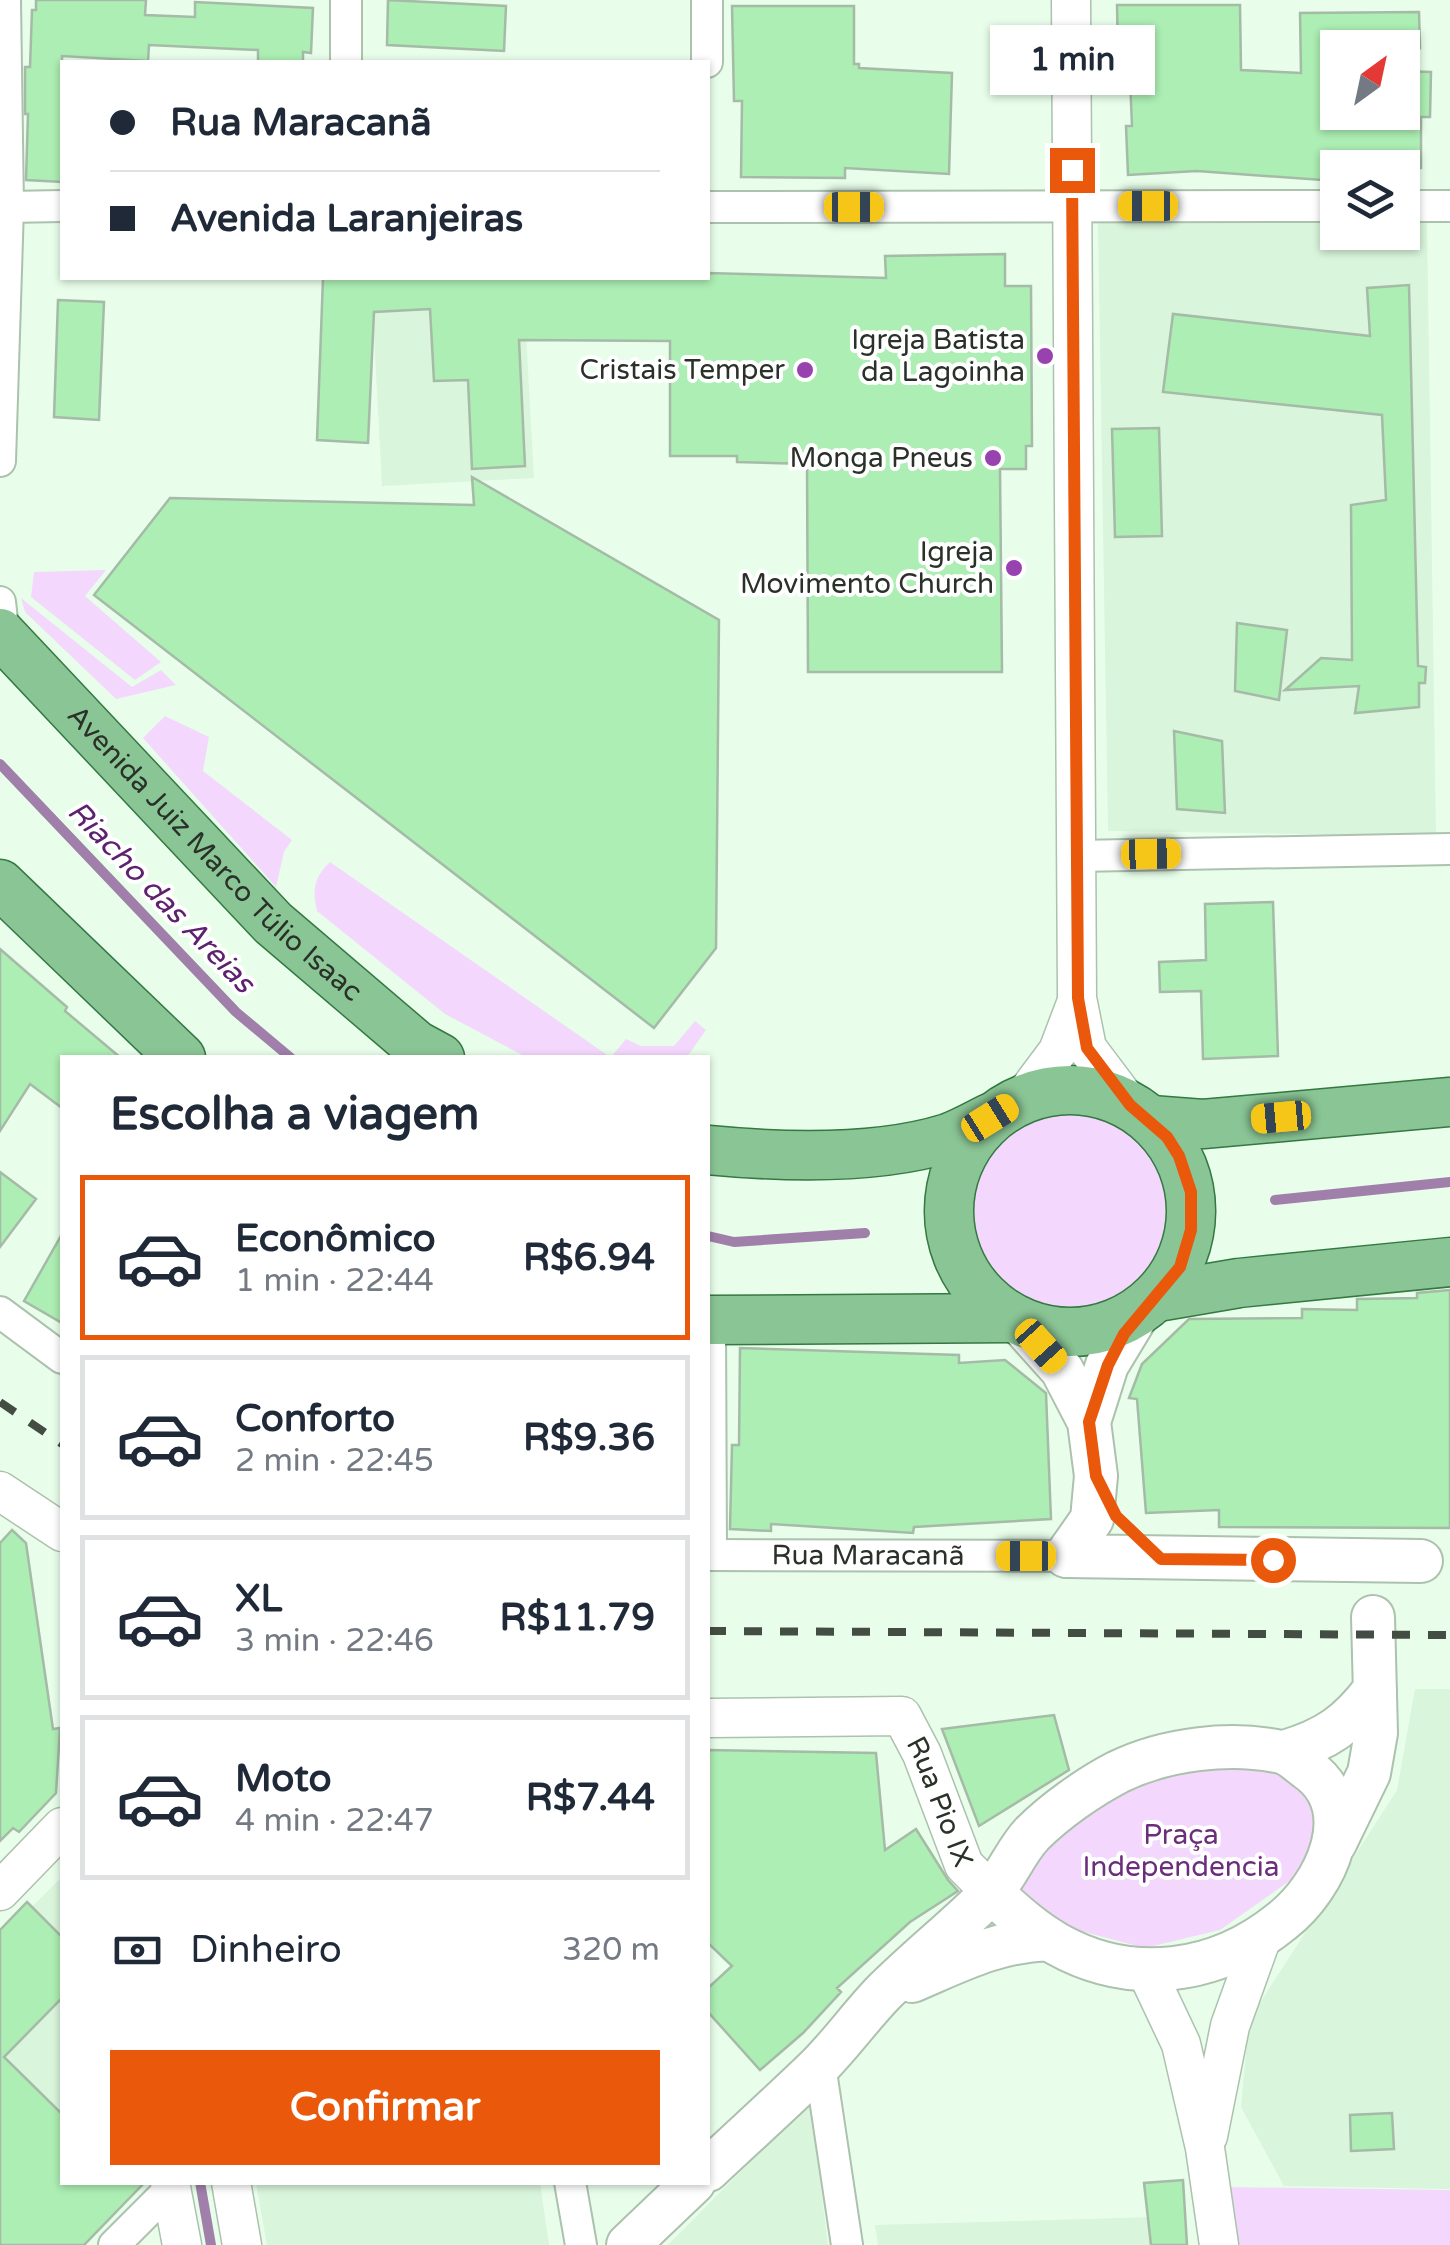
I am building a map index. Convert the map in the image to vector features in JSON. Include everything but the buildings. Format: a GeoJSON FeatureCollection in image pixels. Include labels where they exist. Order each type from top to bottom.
{"type":"FeatureCollection","features":[{"type":"Feature","properties":{"kind":"main road","name":"Avenida Juiz Marco Túlio Isaac"},"geometry":{"type":"LineString","coordinates":[[2,625],[273,922],[416,1045],[434,1055]]}},
{"type":"Feature","properties":{"kind":"main road"},"geometry":{"type":"LineString","coordinates":[[0,884],[178,1055]]}},
{"type":"Feature","properties":{"kind":"main road"},"geometry":{"type":"LineString","coordinates":[[710,1150],[746,1154],[874,1152],[948,1138],[1007,1108],[1058,1090],[1095,1092],[1140,1112],[1203,1124],[1450,1102]]}},
{"type":"Feature","properties":{"kind":"main road"},"geometry":{"type":"LineString","coordinates":[[1007,1108],[965,1148],[951,1184],[949,1223],[958,1261],[980,1293],[1015,1320],[1062,1370],[1089,1422],[1096,1476],[1092,1520],[1066,1556]]}},
{"type":"Feature","properties":{"kind":"main road"},"geometry":{"type":"LineString","coordinates":[[1089,1422],[1108,1365],[1148,1305],[1180,1267],[1191,1230],[1191,1192],[1179,1156],[1140,1112]]}},
{"type":"Feature","properties":{"kind":"main road"},"geometry":{"type":"LineString","coordinates":[[710,1321],[1015,1320],[1052,1332],[1086,1332],[1148,1305],[1239,1283],[1450,1262]]}},
{"type":"Feature","properties":{"kind":"main road"},"geometry":{"type":"LineString","coordinates":[[1096,1476],[1116,1516],[1161,1559]]}},
{"type":"Feature","properties":{"kind":"main road","name":"Rua Maracanã"},"geometry":{"type":"LineString","coordinates":[[1066,1556],[1436,1560]]}},
{"type":"Feature","properties":{"kind":"main road"},"geometry":{"type":"LineString","coordinates":[[992,1893],[1049,1940],[1096,1961],[1146,1970],[1209,1962],[1242,1951],[1262,1937],[1308,1897],[1369,1772],[1376,1733],[1373,1618],[1386,1597],[1436,1560]]}},
{"type":"Feature","properties":{"kind":"main road"},"geometry":{"type":"LineString","coordinates":[[1310,1561],[1352,1593],[1373,1618]]}},
{"type":"Feature","properties":{"kind":"main road"},"geometry":{"type":"LineString","coordinates":[[710,2168],[820,2064],[883,1994],[992,1893],[1030,1836],[1118,1772],[1152,1758],[1188,1750],[1284,1752],[1310,1745],[1356,1715],[1375,1689]]}},
{"type":"Feature","properties":{"kind":"main road"},"geometry":{"type":"LineString","coordinates":[[1284,1752],[1319,1776],[1336,1810],[1334,1846]]}},
{"type":"Feature","properties":{"kind":"main road"},"geometry":{"type":"LineString","coordinates":[[883,1994],[993,1946],[1020,1940],[1049,1940]]}},
{"type":"Feature","properties":{"kind":"main road"},"geometry":{"type":"LineString","coordinates":[[628,2245],[691,2185]]}},
{"type":"Feature","properties":{"kind":"street"},"geometry":{"type":"LineString","coordinates":[[0,462],[8,206],[4,0]]}},
{"type":"Feature","properties":{"kind":"street"},"geometry":{"type":"LineString","coordinates":[[346,0],[346,60]]}},
{"type":"Feature","properties":{"kind":"street"},"geometry":{"type":"LineString","coordinates":[[707,0],[707,60]]}},
{"type":"Feature","properties":{"kind":"street"},"geometry":{"type":"LineString","coordinates":[[1071,0],[1078,998],[1087,1048],[1140,1112]]}},
{"type":"Feature","properties":{"kind":"street"},"geometry":{"type":"LineString","coordinates":[[8,206],[60,206]]}},
{"type":"Feature","properties":{"kind":"street"},"geometry":{"type":"LineString","coordinates":[[710,207],[1320,206]]}},
{"type":"Feature","properties":{"kind":"street"},"geometry":{"type":"LineString","coordinates":[[1420,206],[1450,206]]}},
{"type":"Feature","properties":{"kind":"street"},"geometry":{"type":"LineString","coordinates":[[1076,856],[1450,849]]}},
{"type":"Feature","properties":{"kind":"street"},"geometry":{"type":"LineString","coordinates":[[1007,1108],[1058,1051],[1078,998]]}},
{"type":"Feature","properties":{"kind":"street"},"geometry":{"type":"LineString","coordinates":[[0,1312],[60,1357]]}},
{"type":"Feature","properties":{"kind":"street"},"geometry":{"type":"LineString","coordinates":[[0,1490],[60,1531]]}},
{"type":"Feature","properties":{"kind":"street","name":"Rua Maracanã"},"geometry":{"type":"LineString","coordinates":[[710,1555],[1066,1556]]}},
{"type":"Feature","properties":{"kind":"street","name":"Rua Pio IX"},"geometry":{"type":"LineString","coordinates":[[710,1718],[902,1716],[922,1754],[964,1865],[992,1893]]}},
{"type":"Feature","properties":{"kind":"street"},"geometry":{"type":"LineString","coordinates":[[0,1891],[60,1829]]}},
{"type":"Feature","properties":{"kind":"street"},"geometry":{"type":"LineString","coordinates":[[1205,2148],[1230,2026],[1262,1937]]}},
{"type":"Feature","properties":{"kind":"street"},"geometry":{"type":"LineString","coordinates":[[1146,1970],[1182,2044],[1205,2148],[1219,2245]]}},
{"type":"Feature","properties":{"kind":"street"},"geometry":{"type":"LineString","coordinates":[[820,2064],[847,2245]]}},
{"type":"Feature","properties":{"kind":"street"},"geometry":{"type":"LineString","coordinates":[[114,2245],[170,2185]]}},
{"type":"Feature","properties":{"kind":"street"},"geometry":{"type":"LineString","coordinates":[[170,2185],[182,2245]]}},
{"type":"Feature","properties":{"kind":"street"},"geometry":{"type":"LineString","coordinates":[[232,2185],[242,2245]]}},
{"type":"Feature","properties":{"kind":"street"},"geometry":{"type":"LineString","coordinates":[[571,2185],[581,2245]]}},
{"type":"Feature","properties":{"kind":"shaded area"},"geometry":{"type":"Polygon","coordinates":[[[1098,222],[1320,222],[1320,250],[1420,250],[1420,223],[1427,223],[1436,836],[1108,831],[1098,222]]]}},
{"type":"Feature","properties":{"kind":"shaded area"},"geometry":{"type":"Polygon","coordinates":[[[371,280],[523,280],[534,478],[382,486],[371,280]]]}},
{"type":"Feature","properties":{"kind":"shaded area"},"geometry":{"type":"Polygon","coordinates":[[[1415,1689],[1450,1689],[1450,2189],[1284,2186],[1241,2107],[1249,2020],[1397,1790],[1415,1689]]]}},
{"type":"Feature","properties":{"kind":"shaded area"},"geometry":{"type":"Polygon","coordinates":[[[60,1879],[60,2185],[144,2185],[82,2245],[0,2245],[0,1938],[60,1879]]]}},
{"type":"Feature","properties":{"kind":"shaded area"},"geometry":{"type":"Polygon","coordinates":[[[810,2101],[828,2245],[668,2245],[810,2101]]]}},
{"type":"Feature","properties":{"kind":"shaded area"},"geometry":{"type":"Polygon","coordinates":[[[256,2185],[540,2185],[549,2245],[267,2245],[256,2185]]]}},
{"type":"Feature","properties":{"kind":"shaded area"},"geometry":{"type":"Polygon","coordinates":[[[1155,2217],[1161,2245],[878,2245],[875,2225],[1155,2217]]]}},
{"type":"Feature","properties":{"kind":"green space"},"geometry":{"type":"Polygon","coordinates":[[[106,570],[85,596],[161,662],[135,680],[31,597],[34,572],[106,570]]]}},
{"type":"Feature","properties":{"kind":"green space"},"geometry":{"type":"Polygon","coordinates":[[[21,598],[132,687],[161,670],[176,685],[116,699],[25,612],[21,598]]]}},
{"type":"Feature","properties":{"kind":"green space"},"geometry":{"type":"Polygon","coordinates":[[[165,716],[209,737],[203,771],[292,840],[284,852],[276,887],[143,738],[165,716]]]}},
{"type":"Feature","properties":{"kind":"green space"},"geometry":{"type":"Polygon","coordinates":[[[330,862],[607,1055],[522,1055],[445,1014],[317,911],[316,884],[330,862]]]}},
{"type":"Feature","properties":{"kind":"green space"},"geometry":{"type":"Polygon","coordinates":[[[695,1021],[706,1030],[688,1055],[613,1055],[626,1039],[641,1046],[674,1046],[695,1021]]]}},
{"type":"Feature","properties":{"kind":"green space"},"geometry":{"type":"Polygon","coordinates":[[[1074,1109],[1113,1117],[1145,1139],[1167,1171],[1175,1210],[1167,1249],[1145,1281],[1113,1303],[1074,1311],[1035,1303],[1003,1281],[981,1249],[973,1210],[981,1171],[1003,1139],[1035,1117],[1074,1109]]]}},
{"type":"Feature","properties":{"kind":"green space","name":"Praça Independencia"},"geometry":{"type":"Polygon","coordinates":[[[1190,1758],[1275,1764],[1322,1795],[1321,1829],[1291,1880],[1220,1930],[1145,1948],[1054,1924],[1017,1896],[1019,1874],[1068,1810],[1190,1758]]]}},
{"type":"Feature","properties":{"kind":"green space"},"geometry":{"type":"Polygon","coordinates":[[[1225,2187],[1450,2190],[1450,2245],[1233,2245],[1225,2187]]]}},
{"type":"Feature","properties":{"kind":"waterway","name":"Riacho das Areias"},"geometry":{"type":"LineString","coordinates":[[0,764],[236,1012],[287,1055]]}},
{"type":"Feature","properties":{"kind":"waterway","name":"Riacho das Areias"},"geometry":{"type":"LineString","coordinates":[[1275,1200],[1450,1182]]}},
{"type":"Feature","properties":{"kind":"waterway","name":"Riacho das Areias"},"geometry":{"type":"LineString","coordinates":[[710,1236],[734,1242],[865,1233]]}},
{"type":"Feature","properties":{"kind":"waterway"},"geometry":{"type":"LineString","coordinates":[[201,2185],[211,2245]]}},
{"type":"Feature","properties":{"kind":"railway"},"geometry":{"type":"LineString","coordinates":[[0,1402],[60,1443]]}},
{"type":"Feature","properties":{"kind":"railway"},"geometry":{"type":"LineString","coordinates":[[710,1631],[1450,1635]]}},
{"type":"Feature","properties":{"kind":"place","name":"Igreja Batista da Lagoinha"},"geometry":{"type":"Point","coordinates":[1045,356]}},
{"type":"Feature","properties":{"kind":"place","name":"Cristais Temper"},"geometry":{"type":"Point","coordinates":[805,370]}},
{"type":"Feature","properties":{"kind":"place","name":"Monga Pneus"},"geometry":{"type":"Point","coordinates":[993,458]}},
{"type":"Feature","properties":{"kind":"place","name":"Igreja Movimento Church"},"geometry":{"type":"Point","coordinates":[1014,568]}},
{"type":"Feature","properties":{"kind":"route"},"geometry":{"type":"LineString","coordinates":[[1072,170],[1078,998],[1087,1048],[1130,1105],[1167,1137],[1179,1156],[1191,1192],[1191,1230],[1180,1267],[1124,1334],[1098,1393],[1089,1422],[1096,1476],[1116,1516],[1161,1559],[1273,1560]]}}]}
